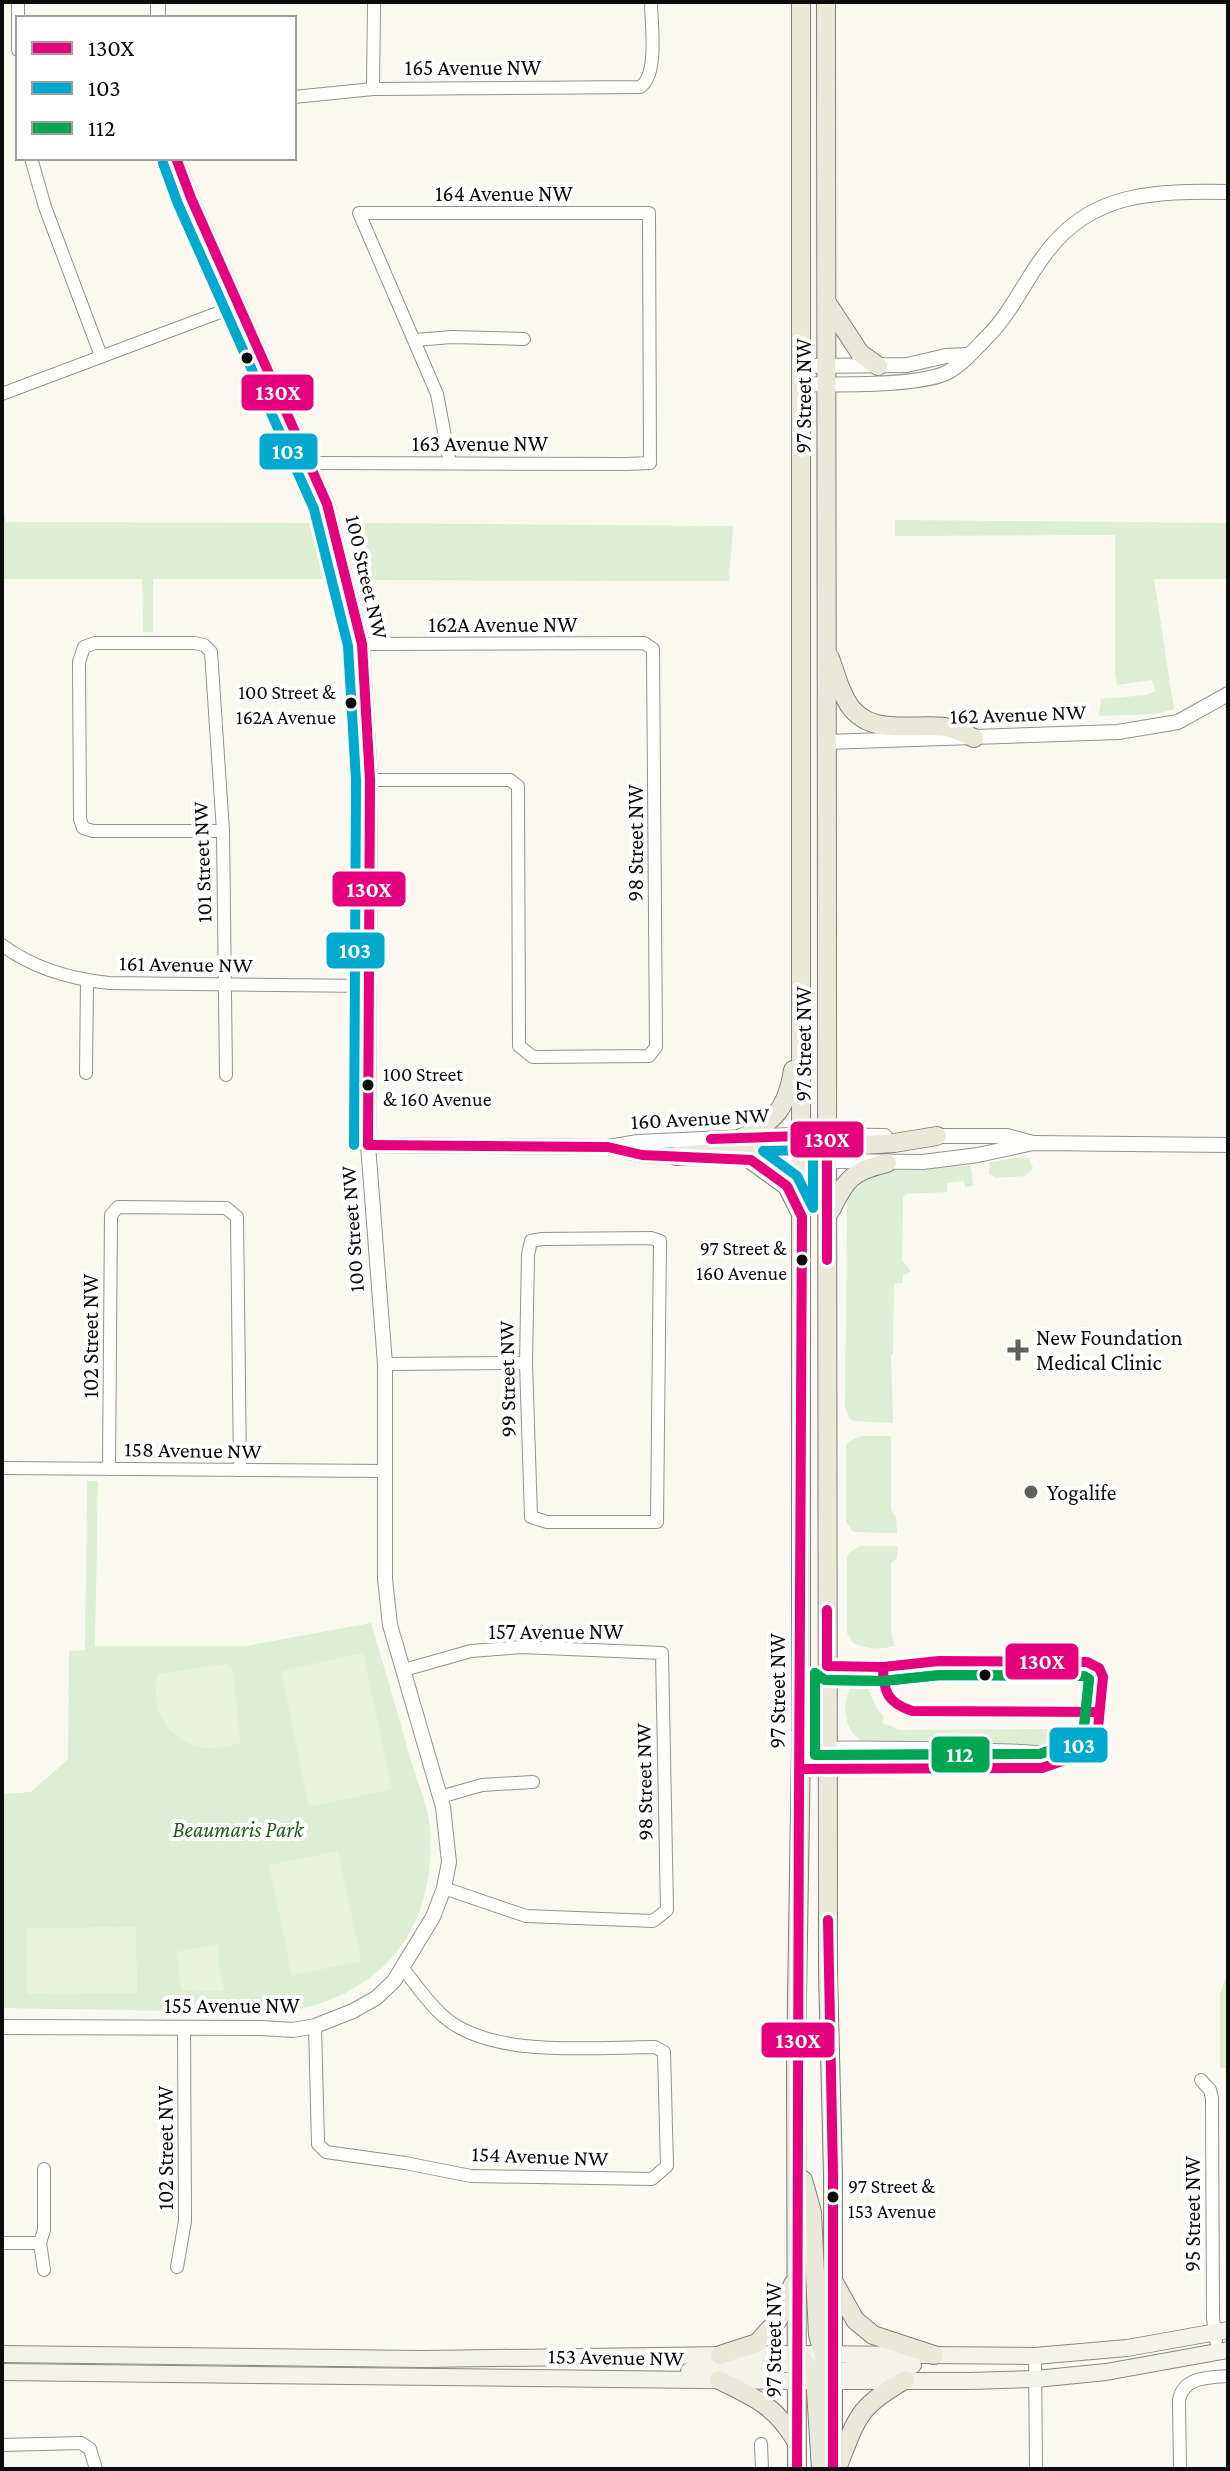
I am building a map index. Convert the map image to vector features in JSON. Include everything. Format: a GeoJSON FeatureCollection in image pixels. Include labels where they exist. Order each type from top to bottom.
{"type":"FeatureCollection","features":[{"type":"Feature","properties":{"kind":"main road","name":"97 Street NW"},"geometry":{"type":"LineString","coordinates":[[801,2],[801,1769],[796,2278],[817,2367],[835,2469]]}},
{"type":"Feature","properties":{"kind":"main road","name":"97 Street NW"},"geometry":{"type":"LineString","coordinates":[[797,2469],[797,2443],[817,2367],[833,2282],[827,1770],[826,2]]}},
{"type":"Feature","properties":{"kind":"main road"},"geometry":{"type":"LineString","coordinates":[[827,303],[860,353],[878,366]]}},
{"type":"Feature","properties":{"kind":"main road"},"geometry":{"type":"LineString","coordinates":[[827,650],[847,703],[869,722],[891,728],[956,729],[974,738]]}},
{"type":"Feature","properties":{"kind":"main road"},"geometry":{"type":"LineString","coordinates":[[741,1138],[773,1119],[786,1101],[801,1024]]}},
{"type":"Feature","properties":{"kind":"main road"},"geometry":{"type":"LineString","coordinates":[[676,1156],[802,1148],[823,1141],[827,1149],[937,1136]]}},
{"type":"Feature","properties":{"kind":"main road"},"geometry":{"type":"LineString","coordinates":[[751,1160],[787,1186],[802,1217]]}},
{"type":"Feature","properties":{"kind":"main road"},"geometry":{"type":"LineString","coordinates":[[827,1216],[849,1179],[859,1170],[887,1163]]}},
{"type":"Feature","properties":{"kind":"main road"},"geometry":{"type":"LineString","coordinates":[[797,2160],[812,2212],[821,2469]]}},
{"type":"Feature","properties":{"kind":"main road"},"geometry":{"type":"LineString","coordinates":[[720,2355],[757,2343],[770,2331],[796,2278]]}},
{"type":"Feature","properties":{"kind":"main road"},"geometry":{"type":"LineString","coordinates":[[833,2282],[855,2320],[873,2335],[934,2355]]}},
{"type":"Feature","properties":{"kind":"main road","name":"153 Avenue NW"},"geometry":{"type":"LineString","coordinates":[[2,2372],[719,2380],[934,2355],[1035,2356],[1112,2350],[1221,2332]]}},
{"type":"Feature","properties":{"kind":"main road","name":"153 Avenue NW"},"geometry":{"type":"LineString","coordinates":[[2,2354],[424,2359],[720,2355],[905,2380],[1036,2379],[1106,2372],[1223,2351]]}},
{"type":"Feature","properties":{"kind":"main road"},"geometry":{"type":"LineString","coordinates":[[664,2380],[695,2369],[934,2364],[961,2356]]}},
{"type":"Feature","properties":{"kind":"main road"},"geometry":{"type":"LineString","coordinates":[[719,2380],[771,2407],[797,2443]]}},
{"type":"Feature","properties":{"kind":"main road"},"geometry":{"type":"LineString","coordinates":[[835,2469],[867,2404],[905,2380]]}},
{"type":"Feature","properties":{"kind":"street"},"geometry":{"type":"LineString","coordinates":[[373,89],[374,2]]}},
{"type":"Feature","properties":{"kind":"street","name":"165 Avenue NW"},"geometry":{"type":"LineString","coordinates":[[296,97],[373,89],[640,87],[649,80],[652,68],[651,2]]}},
{"type":"Feature","properties":{"kind":"street"},"geometry":{"type":"LineString","coordinates":[[32,160],[45,207],[101,356]]}},
{"type":"Feature","properties":{"kind":"street","name":"100 Street NW"},"geometry":{"type":"LineString","coordinates":[[177,160],[310,463],[334,525],[362,644],[370,780],[368,1145],[385,1364],[385,1579],[390,1625],[440,1797],[449,1862],[444,1888],[433,1917],[403,1969]]}},
{"type":"Feature","properties":{"kind":"street"},"geometry":{"type":"LineString","coordinates":[[802,375],[926,379],[948,372],[1000,324],[1044,255],[1079,220],[1107,204],[1143,194],[1228,192]]}},
{"type":"Feature","properties":{"kind":"street","name":"164 Avenue NW"},"geometry":{"type":"LineString","coordinates":[[415,340],[359,213],[649,213],[650,463]]}},
{"type":"Feature","properties":{"kind":"street"},"geometry":{"type":"LineString","coordinates":[[2,394],[239,305]]}},
{"type":"Feature","properties":{"kind":"street"},"geometry":{"type":"LineString","coordinates":[[450,463],[437,394],[415,340],[524,339]]}},
{"type":"Feature","properties":{"kind":"street"},"geometry":{"type":"LineString","coordinates":[[826,375],[967,355]]}},
{"type":"Feature","properties":{"kind":"street","name":"163 Avenue NW"},"geometry":{"type":"LineString","coordinates":[[310,463],[650,463]]}},
{"type":"Feature","properties":{"kind":"street","name":"101 Street NW"},"geometry":{"type":"LineString","coordinates":[[223,831],[93,831],[83,828],[80,819],[79,662],[84,647],[95,643],[194,643],[209,648],[213,658],[223,831],[226,1075]]}},
{"type":"Feature","properties":{"kind":"street","name":"162A Avenue NW"},"geometry":{"type":"LineString","coordinates":[[362,644],[644,643]]}},
{"type":"Feature","properties":{"kind":"street","name":"98 Street NW"},"geometry":{"type":"LineString","coordinates":[[370,780],[510,780],[518,786],[519,1046],[533,1057],[649,1056],[656,1047],[653,649],[644,643]]}},
{"type":"Feature","properties":{"kind":"street","name":"162 Avenue NW"},"geometry":{"type":"LineString","coordinates":[[801,742],[1118,732],[1178,722],[1228,694]]}},
{"type":"Feature","properties":{"kind":"street","name":"161 Avenue NW"},"geometry":{"type":"LineString","coordinates":[[5,947],[42,967],[87,981],[133,985],[370,986]]}},
{"type":"Feature","properties":{"kind":"street"},"geometry":{"type":"LineString","coordinates":[[86,1073],[87,981]]}},
{"type":"Feature","properties":{"kind":"street","name":"160 Avenue NW"},"geometry":{"type":"LineString","coordinates":[[937,1136],[1007,1136],[1033,1143]]}},
{"type":"Feature","properties":{"kind":"street","name":"160 Avenue NW"},"geometry":{"type":"LineString","coordinates":[[368,1145],[608,1147],[638,1142],[741,1138],[827,1149],[887,1163],[978,1155],[1033,1143],[1228,1145]]}},
{"type":"Feature","properties":{"kind":"street","name":"160 Avenue NW"},"geometry":{"type":"LineString","coordinates":[[608,1147],[642,1155],[751,1160],[802,1148]]}},
{"type":"Feature","properties":{"kind":"street","name":"102 Street NW"},"geometry":{"type":"LineString","coordinates":[[109,1469],[111,1215],[118,1207],[226,1208],[237,1217],[240,1470]]}},
{"type":"Feature","properties":{"kind":"street","name":"99 Street NW"},"geometry":{"type":"LineString","coordinates":[[651,1238],[660,1241],[657,1522],[547,1522],[531,1517],[526,1363],[528,1255],[531,1241],[651,1238]]}},
{"type":"Feature","properties":{"kind":"street"},"geometry":{"type":"LineString","coordinates":[[385,1364],[526,1363]]}},
{"type":"Feature","properties":{"kind":"street","name":"158 Avenue NW"},"geometry":{"type":"LineString","coordinates":[[2,1468],[384,1471]]}},
{"type":"Feature","properties":{"kind":"street","name":"157 Avenue NW"},"geometry":{"type":"LineString","coordinates":[[404,1670],[471,1651],[522,1647],[662,1653]]}},
{"type":"Feature","properties":{"kind":"street","name":"98 Street NW"},"geometry":{"type":"LineString","coordinates":[[444,1888],[526,1916],[653,1921],[667,1910],[662,1653]]}},
{"type":"Feature","properties":{"kind":"street"},"geometry":{"type":"LineString","coordinates":[[801,1748],[981,1749],[1095,1759]]}},
{"type":"Feature","properties":{"kind":"street"},"geometry":{"type":"LineString","coordinates":[[801,1769],[1042,1768],[1068,1759]]}},
{"type":"Feature","properties":{"kind":"street"},"geometry":{"type":"LineString","coordinates":[[440,1797],[482,1785],[533,1782]]}},
{"type":"Feature","properties":{"kind":"street","name":"155 Avenue NW"},"geometry":{"type":"LineString","coordinates":[[2,2027],[293,2030],[315,2026],[353,2011],[376,1998],[403,1969]]}},
{"type":"Feature","properties":{"kind":"street","name":"154 Avenue NW"},"geometry":{"type":"LineString","coordinates":[[315,2026],[318,2144],[326,2152],[471,2176],[652,2179],[667,2166],[664,2052],[655,2047],[532,2046],[480,2038],[444,2018],[403,1969]]}},
{"type":"Feature","properties":{"kind":"street","name":"102 Street NW"},"geometry":{"type":"LineString","coordinates":[[177,2267],[185,2221],[184,2028]]}},
{"type":"Feature","properties":{"kind":"street","name":"95 Street NW"},"geometry":{"type":"LineString","coordinates":[[1201,2080],[1210,2090],[1212,2098],[1223,2351]]}},
{"type":"Feature","properties":{"kind":"street"},"geometry":{"type":"LineString","coordinates":[[44,2169],[44,2230],[40,2243],[44,2270]]}},
{"type":"Feature","properties":{"kind":"street"},"geometry":{"type":"LineString","coordinates":[[2,2243],[40,2243]]}},
{"type":"Feature","properties":{"kind":"street"},"geometry":{"type":"LineString","coordinates":[[1035,2356],[1036,2469]]}},
{"type":"Feature","properties":{"kind":"street"},"geometry":{"type":"LineString","coordinates":[[1180,2469],[1179,2400],[1183,2387],[1199,2379],[1228,2376]]}},
{"type":"Feature","properties":{"kind":"street"},"geometry":{"type":"LineString","coordinates":[[2,2445],[81,2443],[90,2449],[96,2469]]}},
{"type":"Feature","properties":{"kind":"street"},"geometry":{"type":"LineString","coordinates":[[761,2444],[762,2469]]}},
{"type":"Feature","properties":{"kind":"green space"},"geometry":{"type":"Polygon","coordinates":[[[2,503],[6,522],[313,523],[330,579],[153,579],[153,632],[143,632],[142,579],[2,579],[2,503]]]}},
{"type":"Feature","properties":{"kind":"green space"},"geometry":{"type":"Polygon","coordinates":[[[895,520],[1228,523],[1228,579],[1154,579],[1174,709],[1157,714],[1099,716],[1101,699],[1146,695],[1156,691],[1152,680],[1117,685],[1115,535],[895,536],[895,520]]]}},
{"type":"Feature","properties":{"kind":"green space"},"geometry":{"type":"Polygon","coordinates":[[[354,523],[733,526],[729,581],[369,580],[354,523]]]}},
{"type":"Feature","properties":{"kind":"green space"},"geometry":{"type":"Polygon","coordinates":[[[1029,1158],[1033,1168],[1025,1176],[996,1178],[989,1174],[990,1162],[1029,1158]]]}},
{"type":"Feature","properties":{"kind":"green space"},"geometry":{"type":"Polygon","coordinates":[[[971,1166],[973,1185],[965,1188],[964,1181],[947,1183],[947,1192],[907,1194],[903,1197],[902,1260],[911,1271],[903,1275],[903,1283],[894,1284],[891,1355],[893,1423],[854,1421],[849,1418],[845,1407],[847,1204],[850,1191],[873,1171],[971,1166]]]}},
{"type":"Feature","properties":{"kind":"green space"},"geometry":{"type":"Polygon","coordinates":[[[861,1436],[891,1436],[891,1510],[896,1517],[897,1533],[853,1532],[846,1521],[846,1445],[861,1436]]]}},
{"type":"Feature","properties":{"kind":"green space","name":"Beaumaris Park"},"geometry":{"type":"Polygon","coordinates":[[[87,1481],[98,1481],[95,1646],[246,1646],[371,1623],[428,1813],[430,1866],[412,1929],[394,1955],[372,1976],[345,1993],[313,2006],[277,2013],[2,2008],[2,1794],[31,1792],[68,1759],[69,1651],[85,1650],[87,1481]]]}},
{"type":"Feature","properties":{"kind":"green space"},"geometry":{"type":"Polygon","coordinates":[[[860,1546],[898,1546],[897,1558],[891,1563],[891,1632],[894,1646],[863,1647],[853,1643],[847,1633],[847,1557],[860,1546]]]}},
{"type":"Feature","properties":{"kind":"green space"},"geometry":{"type":"Polygon","coordinates":[[[363,1653],[392,1789],[309,1807],[281,1671],[363,1653]]]}},
{"type":"Feature","properties":{"kind":"green space"},"geometry":{"type":"Polygon","coordinates":[[[226,1664],[233,1670],[240,1742],[205,1748],[190,1744],[176,1736],[159,1710],[156,1693],[158,1674],[226,1664]]]}},
{"type":"Feature","properties":{"kind":"green space"},"geometry":{"type":"Polygon","coordinates":[[[859,1685],[868,1689],[877,1709],[884,1716],[882,1723],[900,1730],[1061,1729],[1075,1731],[1077,1735],[1070,1749],[974,1743],[864,1742],[852,1732],[845,1709],[852,1686],[856,1688],[859,1685]]]}},
{"type":"Feature","properties":{"kind":"green space"},"geometry":{"type":"Polygon","coordinates":[[[338,1851],[361,1961],[292,1975],[269,1865],[338,1851]]]}},
{"type":"Feature","properties":{"kind":"green space"},"geometry":{"type":"Polygon","coordinates":[[[136,1927],[137,1993],[27,1994],[27,1928],[136,1927]]]}},
{"type":"Feature","properties":{"kind":"green space"},"geometry":{"type":"Polygon","coordinates":[[[217,1944],[224,1991],[181,1990],[177,1952],[217,1944]]]}},
{"type":"Feature","properties":{"kind":"green space"},"geometry":{"type":"Polygon","coordinates":[[[1228,1971],[1228,2068],[1220,2068],[1220,1994],[1228,1971]]]}},
{"type":"Feature","properties":{"kind":"transit line","name":"130X"},"geometry":{"type":"LineString","coordinates":[[177,160],[327,504],[362,644],[370,780],[368,1145]]}},
{"type":"Feature","properties":{"kind":"transit line","name":"103"},"geometry":{"type":"LineString","coordinates":[[163,163],[178,204],[314,509],[348,646],[356,780],[354,1145]]}},
{"type":"Feature","properties":{"kind":"transit line","name":"130X"},"geometry":{"type":"LineString","coordinates":[[711,1139],[827,1135],[827,1260]]}},
{"type":"Feature","properties":{"kind":"transit line","name":"130X"},"geometry":{"type":"LineString","coordinates":[[368,1145],[608,1147],[642,1155],[751,1160],[787,1186],[802,1217],[797,2469]]}},
{"type":"Feature","properties":{"kind":"transit line","name":"103"},"geometry":{"type":"LineString","coordinates":[[813,1150],[813,1208],[797,1176],[763,1151],[813,1150]]}},
{"type":"Feature","properties":{"kind":"transit line","name":"130X"},"geometry":{"type":"LineString","coordinates":[[827,1610],[827,1666],[883,1667],[939,1661],[1087,1662],[1099,1668],[1103,1677],[1095,1759]]}},
{"type":"Feature","properties":{"kind":"transit line","name":"130X"},"geometry":{"type":"LineString","coordinates":[[883,1667],[888,1695],[897,1704],[912,1711],[1099,1712]]}},
{"type":"Feature","properties":{"kind":"transit line","name":"103"},"geometry":{"type":"LineString","coordinates":[[815,1673],[825,1680],[883,1681],[940,1675],[1084,1676],[1089,1679],[1082,1745],[1065,1745],[1040,1754],[815,1755],[815,1673]]}},
{"type":"Feature","properties":{"kind":"transit line","name":"112"},"geometry":{"type":"LineString","coordinates":[[815,1673],[825,1680],[883,1681],[940,1675],[1084,1676],[1089,1679],[1082,1745],[1065,1745],[1040,1754],[815,1755],[815,1673]]}},
{"type":"Feature","properties":{"kind":"transit line","name":"130X"},"geometry":{"type":"LineString","coordinates":[[801,1769],[1042,1768],[1068,1759],[1095,1759]]}},
{"type":"Feature","properties":{"kind":"transit line","name":"130X"},"geometry":{"type":"LineString","coordinates":[[828,1920],[833,2175],[833,2469]]}},
{"type":"Feature","properties":{"kind":"place","name":"100 Street & 162A Avenue"},"geometry":{"type":"Point","coordinates":[351,703]}},
{"type":"Feature","properties":{"kind":"place","name":"100 Street & 160 Avenue"},"geometry":{"type":"Point","coordinates":[368,1085]}},
{"type":"Feature","properties":{"kind":"place","name":"97 Street & 160 Avenue"},"geometry":{"type":"Point","coordinates":[802,1260]}},
{"type":"Feature","properties":{"kind":"place","name":"New Foundation Medical Clinic"},"geometry":{"type":"Point","coordinates":[1018,1350]}},
{"type":"Feature","properties":{"kind":"place","name":"Yogalife"},"geometry":{"type":"Point","coordinates":[1031,1492]}},
{"type":"Feature","properties":{"kind":"place","name":"97 Street & 153 Avenue"},"geometry":{"type":"Point","coordinates":[833,2197]}}]}
